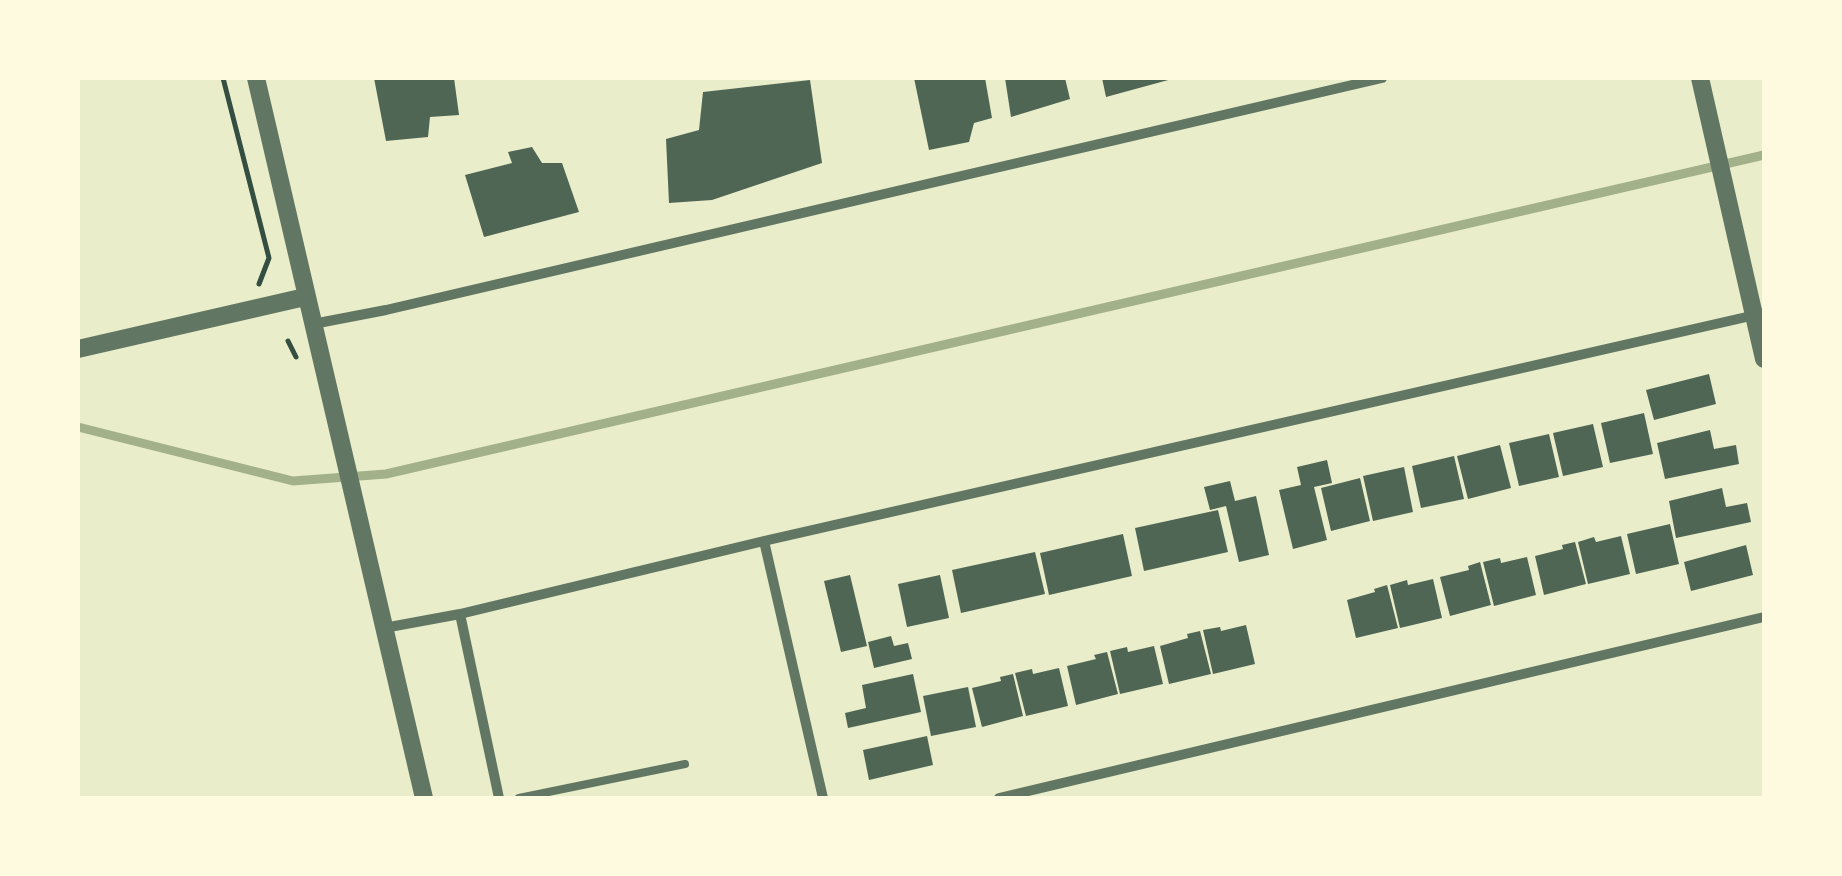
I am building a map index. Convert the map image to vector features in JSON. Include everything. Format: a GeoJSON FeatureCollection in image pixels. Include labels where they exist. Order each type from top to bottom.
{"type":"FeatureCollection","features":[{"type":"Feature","properties":{"kind":"street"},"geometry":{"type":"LineString","coordinates":[[256,78],[424,798]]}},
{"type":"Feature","properties":{"kind":"street"},"geometry":{"type":"LineString","coordinates":[[312,324],[1382,78]]}},
{"type":"Feature","properties":{"kind":"street"},"geometry":{"type":"LineString","coordinates":[[1700,78],[1760,314],[1764,359]]}},
{"type":"Feature","properties":{"kind":"street"},"geometry":{"type":"LineString","coordinates":[[78,349],[305,297]]}},
{"type":"Feature","properties":{"kind":"street"},"geometry":{"type":"LineString","coordinates":[[384,628],[460,614],[1760,314]]}},
{"type":"Feature","properties":{"kind":"street"},"geometry":{"type":"LineString","coordinates":[[764,541],[822,798]]}},
{"type":"Feature","properties":{"kind":"street"},"geometry":{"type":"LineString","coordinates":[[460,614],[499,798]]}},
{"type":"Feature","properties":{"kind":"street"},"geometry":{"type":"LineString","coordinates":[[999,798],[1764,616]]}},
{"type":"Feature","properties":{"kind":"lane"},"geometry":{"type":"LineString","coordinates":[[519,798],[685,764]]}},
{"type":"Feature","properties":{"kind":"path"},"geometry":{"type":"LineString","coordinates":[[223,78],[269,258],[262,282],[252,287]]}},
{"type":"Feature","properties":{"kind":"building"},"geometry":{"type":"Polygon","coordinates":[[[374,78],[454,78],[459,115],[430,117],[428,137],[386,141],[374,78]]]}},
{"type":"Feature","properties":{"kind":"building"},"geometry":{"type":"Polygon","coordinates":[[[914,78],[985,78],[992,118],[974,123],[969,142],[929,150],[914,78]]]}},
{"type":"Feature","properties":{"kind":"building"},"geometry":{"type":"Polygon","coordinates":[[[1005,78],[1065,78],[1070,99],[1011,117],[1005,78]]]}},
{"type":"Feature","properties":{"kind":"building"},"geometry":{"type":"Polygon","coordinates":[[[1102,78],[1172,78],[1172,79],[1106,97],[1102,78]]]}},
{"type":"Feature","properties":{"kind":"building"},"geometry":{"type":"Polygon","coordinates":[[[810,80],[822,163],[712,200],[669,203],[666,139],[699,130],[703,92],[810,80]]]}},
{"type":"Feature","properties":{"kind":"building"},"geometry":{"type":"Polygon","coordinates":[[[532,147],[542,163],[562,163],[579,212],[484,237],[465,175],[512,163],[508,152],[532,147]]]}},
{"type":"Feature","properties":{"kind":"building"},"geometry":{"type":"Polygon","coordinates":[[[1709,374],[1716,404],[1654,420],[1646,390],[1709,374]]]}},
{"type":"Feature","properties":{"kind":"building"},"geometry":{"type":"Polygon","coordinates":[[[1644,413],[1653,454],[1610,463],[1601,423],[1644,413]]]}},
{"type":"Feature","properties":{"kind":"building"},"geometry":{"type":"Polygon","coordinates":[[[1593,424],[1603,467],[1563,476],[1553,433],[1593,424]]]}},
{"type":"Feature","properties":{"kind":"building"},"geometry":{"type":"Polygon","coordinates":[[[1710,430],[1714,449],[1736,445],[1739,464],[1665,479],[1657,443],[1710,430]]]}},
{"type":"Feature","properties":{"kind":"building"},"geometry":{"type":"Polygon","coordinates":[[[1549,434],[1559,477],[1519,486],[1509,443],[1549,434]]]}},
{"type":"Feature","properties":{"kind":"building"},"geometry":{"type":"Polygon","coordinates":[[[1500,445],[1511,488],[1468,499],[1457,456],[1500,445]]]}},
{"type":"Feature","properties":{"kind":"building"},"geometry":{"type":"Polygon","coordinates":[[[1454,456],[1464,499],[1421,508],[1412,466],[1454,456]]]}},
{"type":"Feature","properties":{"kind":"building"},"geometry":{"type":"Polygon","coordinates":[[[1327,460],[1332,483],[1314,487],[1327,540],[1293,549],[1279,490],[1301,485],[1297,467],[1327,460]]]}},
{"type":"Feature","properties":{"kind":"building"},"geometry":{"type":"Polygon","coordinates":[[[1404,467],[1413,512],[1373,521],[1363,476],[1404,467]]]}},
{"type":"Feature","properties":{"kind":"building"},"geometry":{"type":"Polygon","coordinates":[[[1360,478],[1370,521],[1331,531],[1321,488],[1360,478]]]}},
{"type":"Feature","properties":{"kind":"building"},"geometry":{"type":"Polygon","coordinates":[[[1230,481],[1235,501],[1256,496],[1269,555],[1239,562],[1226,506],[1210,510],[1204,487],[1230,481]]]}},
{"type":"Feature","properties":{"kind":"building"},"geometry":{"type":"Polygon","coordinates":[[[1722,488],[1726,507],[1747,503],[1751,522],[1676,538],[1669,501],[1722,488]]]}},
{"type":"Feature","properties":{"kind":"building"},"geometry":{"type":"Polygon","coordinates":[[[1218,510],[1228,552],[1144,571],[1135,528],[1218,510]]]}},
{"type":"Feature","properties":{"kind":"building"},"geometry":{"type":"Polygon","coordinates":[[[1670,524],[1679,564],[1636,574],[1627,534],[1670,524]]]}},
{"type":"Feature","properties":{"kind":"building"},"geometry":{"type":"Polygon","coordinates":[[[1123,534],[1132,576],[1049,595],[1040,553],[1123,534]]]}},
{"type":"Feature","properties":{"kind":"building"},"geometry":{"type":"Polygon","coordinates":[[[1621,536],[1630,574],[1588,584],[1578,542],[1621,536]]]}},
{"type":"Feature","properties":{"kind":"building"},"geometry":{"type":"Polygon","coordinates":[[[1575,542],[1586,584],[1544,595],[1535,556],[1575,542]]]}},
{"type":"Feature","properties":{"kind":"building"},"geometry":{"type":"Polygon","coordinates":[[[1746,545],[1753,575],[1691,591],[1684,562],[1746,545]]]}},
{"type":"Feature","properties":{"kind":"building"},"geometry":{"type":"Polygon","coordinates":[[[1035,552],[1045,594],[961,613],[952,570],[1035,552]]]}},
{"type":"Feature","properties":{"kind":"building"},"geometry":{"type":"Polygon","coordinates":[[[1527,557],[1536,595],[1494,606],[1483,562],[1500,558],[1501,563],[1527,557]]]}},
{"type":"Feature","properties":{"kind":"building"},"geometry":{"type":"Polygon","coordinates":[[[1480,562],[1491,605],[1450,616],[1440,577],[1469,570],[1468,566],[1480,562]]]}},
{"type":"Feature","properties":{"kind":"building"},"geometry":{"type":"Polygon","coordinates":[[[850,575],[867,646],[841,652],[824,581],[850,575]]]}},
{"type":"Feature","properties":{"kind":"building"},"geometry":{"type":"Polygon","coordinates":[[[940,575],[949,618],[907,627],[898,584],[940,575]]]}},
{"type":"Feature","properties":{"kind":"building"},"geometry":{"type":"Polygon","coordinates":[[[1433,579],[1442,618],[1400,628],[1390,585],[1433,579]]]}},
{"type":"Feature","properties":{"kind":"building"},"geometry":{"type":"Polygon","coordinates":[[[1387,585],[1398,628],[1356,638],[1347,600],[1387,585]]]}},
{"type":"Feature","properties":{"kind":"building"},"geometry":{"type":"Polygon","coordinates":[[[1246,625],[1255,664],[1213,674],[1203,630],[1220,627],[1221,631],[1246,625]]]}},
{"type":"Feature","properties":{"kind":"building"},"geometry":{"type":"Polygon","coordinates":[[[1200,631],[1211,674],[1169,684],[1160,646],[1200,631]]]}},
{"type":"Feature","properties":{"kind":"building"},"geometry":{"type":"Polygon","coordinates":[[[891,636],[894,646],[908,643],[912,659],[874,668],[868,642],[891,636]]]}},
{"type":"Feature","properties":{"kind":"building"},"geometry":{"type":"Polygon","coordinates":[[[1154,646],[1163,684],[1120,694],[1110,651],[1127,647],[1128,652],[1154,646]]]}},
{"type":"Feature","properties":{"kind":"building"},"geometry":{"type":"Polygon","coordinates":[[[1107,652],[1118,694],[1076,705],[1067,666],[1107,652]]]}},
{"type":"Feature","properties":{"kind":"building"},"geometry":{"type":"Polygon","coordinates":[[[1059,668],[1068,706],[1026,716],[1015,673],[1032,669],[1033,674],[1059,668]]]}},
{"type":"Feature","properties":{"kind":"building"},"geometry":{"type":"Polygon","coordinates":[[[913,674],[921,712],[848,728],[845,713],[866,708],[862,685],[913,674]]]}},
{"type":"Feature","properties":{"kind":"building"},"geometry":{"type":"Polygon","coordinates":[[[1013,674],[1023,716],[982,727],[972,688],[1013,674]]]}},
{"type":"Feature","properties":{"kind":"building"},"geometry":{"type":"Polygon","coordinates":[[[968,687],[976,727],[931,736],[923,696],[968,687]]]}},
{"type":"Feature","properties":{"kind":"building"},"geometry":{"type":"Polygon","coordinates":[[[927,736],[933,765],[869,780],[863,750],[927,736]]]}},
{"type":"Feature","properties":{"kind":"waterway"},"geometry":{"type":"LineString","coordinates":[[78,427],[293,481],[386,474],[1764,155]]}}]}
